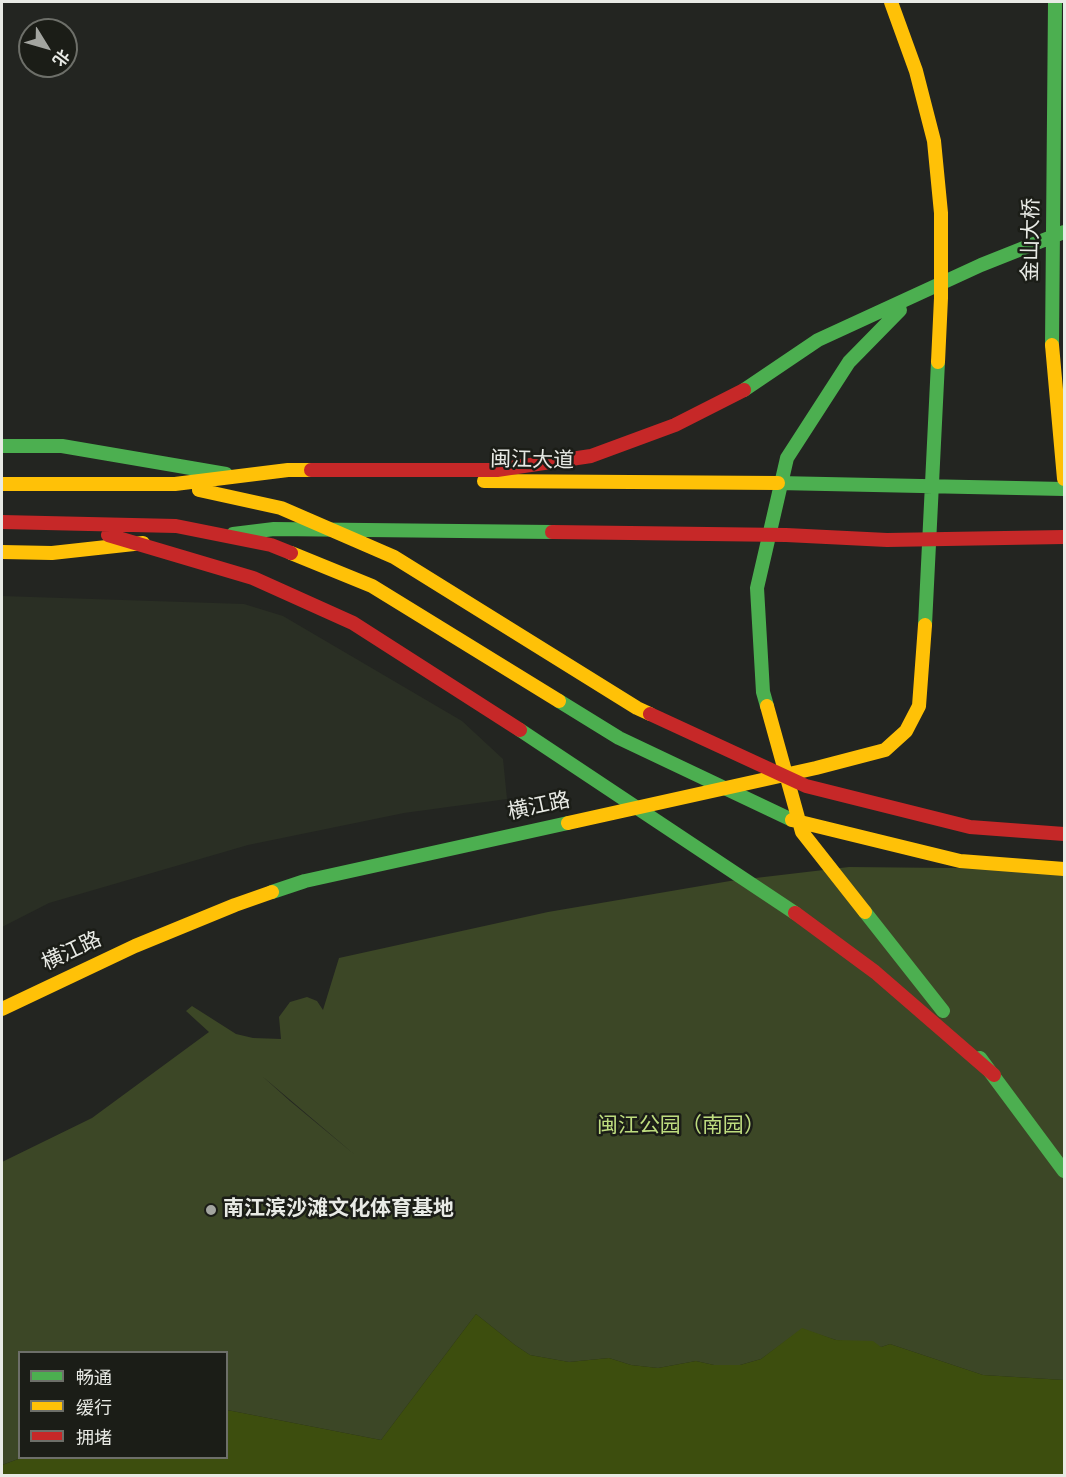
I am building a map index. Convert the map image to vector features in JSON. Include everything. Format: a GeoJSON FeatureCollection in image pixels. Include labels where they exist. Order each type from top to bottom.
{"type":"FeatureCollection","features":[{"type":"Feature","properties":{"kind":"main road","name":"横江路"},"geometry":{"type":"LineString","coordinates":[[2,1009],[135,946],[235,905],[305,881],[816,768],[885,750],[906,731],[919,706],[922,675],[941,298],[941,213],[934,141],[916,71],[891,2]]}},
{"type":"Feature","properties":{"kind":"main road","name":"金山大桥"},"geometry":{"type":"LineString","coordinates":[[1055,2],[1052,333],[1065,479]]}},
{"type":"Feature","properties":{"kind":"main road"},"geometry":{"type":"LineString","coordinates":[[2,484],[174,484],[288,470],[497,470],[591,456],[675,425],[752,386],[818,340],[981,265],[1065,232]]}},
{"type":"Feature","properties":{"kind":"main road"},"geometry":{"type":"LineString","coordinates":[[912,298],[849,362],[787,458],[757,588],[763,692],[802,832],[994,1075],[1065,1170]]}},
{"type":"Feature","properties":{"kind":"main road","name":"闽江大道"},"geometry":{"type":"LineString","coordinates":[[2,446],[62,446],[273,482],[786,483],[1065,489]]}},
{"type":"Feature","properties":{"kind":"main road"},"geometry":{"type":"LineString","coordinates":[[174,484],[281,508],[394,557],[637,708],[806,786],[970,827],[1065,834]]}},
{"type":"Feature","properties":{"kind":"main road"},"geometry":{"type":"LineString","coordinates":[[2,522],[176,526],[271,544],[372,586],[619,738],[795,821],[960,861],[1065,869]]}},
{"type":"Feature","properties":{"kind":"main road"},"geometry":{"type":"LineString","coordinates":[[66,523],[253,578],[353,623],[435,674],[773,897],[875,972],[994,1075]]}},
{"type":"Feature","properties":{"kind":"main road"},"geometry":{"type":"LineString","coordinates":[[2,552],[52,553],[286,530],[786,535],[928,540],[1065,537]]}},
{"type":"Feature","properties":{"kind":"shaded area"},"geometry":{"type":"Polygon","coordinates":[[[2,596],[244,604],[283,616],[462,721],[503,759],[507,799],[404,813],[248,845],[49,903],[2,927],[2,596]]]}},
{"type":"Feature","properties":{"kind":"shaded area"},"geometry":{"type":"Polygon","coordinates":[[[476,1314],[530,1355],[569,1362],[609,1358],[631,1365],[658,1368],[696,1361],[714,1365],[740,1365],[761,1359],[802,1328],[836,1340],[873,1341],[881,1347],[890,1344],[983,1375],[1064,1380],[1064,1475],[2,1475],[2,1465],[18,1459],[228,1459],[228,1410],[381,1440],[476,1314]]]}},
{"type":"Feature","properties":{"kind":"green space","name":"闽江公园（南园）"},"geometry":{"type":"Polygon","coordinates":[[[849,867],[1052,869],[1064,867],[1064,1380],[983,1375],[890,1344],[881,1347],[836,1340],[802,1329],[761,1359],[740,1365],[714,1365],[696,1361],[658,1368],[631,1365],[609,1358],[569,1362],[530,1355],[476,1314],[381,1440],[228,1410],[228,1351],[18,1351],[18,1459],[2,1465],[2,1162],[92,1118],[209,1032],[186,1011],[192,1006],[236,1034],[253,1038],[281,1039],[279,1017],[290,1002],[307,997],[317,1001],[323,1010],[339,958],[548,912],[730,881],[849,867]],[[262,1076],[290,1101],[355,1155],[262,1076]]]}},
{"type":"Feature","properties":{"kind":"traffic: fast"},"geometry":{"type":"LineString","coordinates":[[1052,345],[1055,2]]}},
{"type":"Feature","properties":{"kind":"traffic: fast"},"geometry":{"type":"LineString","coordinates":[[744,390],[818,340],[981,265],[1064,232]]}},
{"type":"Feature","properties":{"kind":"traffic: fast"},"geometry":{"type":"LineString","coordinates":[[767,706],[763,692],[757,588],[787,458],[849,362],[900,310]]}},
{"type":"Feature","properties":{"kind":"traffic: fast"},"geometry":{"type":"LineString","coordinates":[[925,625],[938,362]]}},
{"type":"Feature","properties":{"kind":"traffic: fast"},"geometry":{"type":"LineString","coordinates":[[2,446],[62,446],[226,474]]}},
{"type":"Feature","properties":{"kind":"traffic: fast"},"geometry":{"type":"LineString","coordinates":[[778,483],[1064,489]]}},
{"type":"Feature","properties":{"kind":"traffic: fast"},"geometry":{"type":"LineString","coordinates":[[233,534],[274,529],[552,532]]}},
{"type":"Feature","properties":{"kind":"traffic: fast"},"geometry":{"type":"LineString","coordinates":[[559,701],[619,738],[792,820]]}},
{"type":"Feature","properties":{"kind":"traffic: fast"},"geometry":{"type":"LineString","coordinates":[[520,730],[795,913]]}},
{"type":"Feature","properties":{"kind":"traffic: fast"},"geometry":{"type":"LineString","coordinates":[[272,892],[305,881],[568,823]]}},
{"type":"Feature","properties":{"kind":"traffic: fast"},"geometry":{"type":"LineString","coordinates":[[865,912],[943,1011]]}},
{"type":"Feature","properties":{"kind":"traffic: fast"},"geometry":{"type":"LineString","coordinates":[[980,1058],[1064,1171]]}},
{"type":"Feature","properties":{"kind":"traffic: slow"},"geometry":{"type":"LineString","coordinates":[[891,2],[916,71],[934,141],[941,213],[938,362]]}},
{"type":"Feature","properties":{"kind":"traffic: slow"},"geometry":{"type":"LineString","coordinates":[[1052,345],[1064,479]]}},
{"type":"Feature","properties":{"kind":"traffic: slow"},"geometry":{"type":"LineString","coordinates":[[2,484],[175,484],[288,470],[311,470]]}},
{"type":"Feature","properties":{"kind":"traffic: slow"},"geometry":{"type":"LineString","coordinates":[[484,481],[778,483]]}},
{"type":"Feature","properties":{"kind":"traffic: slow"},"geometry":{"type":"LineString","coordinates":[[199,490],[281,508],[394,557],[650,714]]}},
{"type":"Feature","properties":{"kind":"traffic: slow"},"geometry":{"type":"LineString","coordinates":[[2,552],[52,553],[143,543]]}},
{"type":"Feature","properties":{"kind":"traffic: slow"},"geometry":{"type":"LineString","coordinates":[[291,553],[372,586],[559,701]]}},
{"type":"Feature","properties":{"kind":"traffic: slow"},"geometry":{"type":"LineString","coordinates":[[568,823],[816,768],[885,750],[906,731],[919,706],[925,625]]}},
{"type":"Feature","properties":{"kind":"traffic: slow"},"geometry":{"type":"LineString","coordinates":[[767,706],[802,832],[865,912]]}},
{"type":"Feature","properties":{"kind":"traffic: slow"},"geometry":{"type":"LineString","coordinates":[[792,820],[960,861],[1064,869]]}},
{"type":"Feature","properties":{"kind":"traffic: slow"},"geometry":{"type":"LineString","coordinates":[[2,1009],[135,946],[272,892]]}},
{"type":"Feature","properties":{"kind":"traffic: jam"},"geometry":{"type":"LineString","coordinates":[[311,470],[497,470],[591,456],[675,425],[744,390]]}},
{"type":"Feature","properties":{"kind":"traffic: jam"},"geometry":{"type":"LineString","coordinates":[[2,522],[176,526],[271,545],[291,553]]}},
{"type":"Feature","properties":{"kind":"traffic: jam"},"geometry":{"type":"LineString","coordinates":[[552,532],[786,535],[887,540],[1064,537]]}},
{"type":"Feature","properties":{"kind":"traffic: jam"},"geometry":{"type":"LineString","coordinates":[[108,535],[253,578],[353,623],[520,730]]}},
{"type":"Feature","properties":{"kind":"traffic: jam"},"geometry":{"type":"LineString","coordinates":[[650,714],[806,786],[970,827],[1064,834]]}},
{"type":"Feature","properties":{"kind":"traffic: jam"},"geometry":{"type":"LineString","coordinates":[[795,913],[875,972],[994,1075]]}},
{"type":"Feature","properties":{"kind":"place","name":"南江滨沙滩文化体育基地"},"geometry":{"type":"Point","coordinates":[211,1210]}}]}
